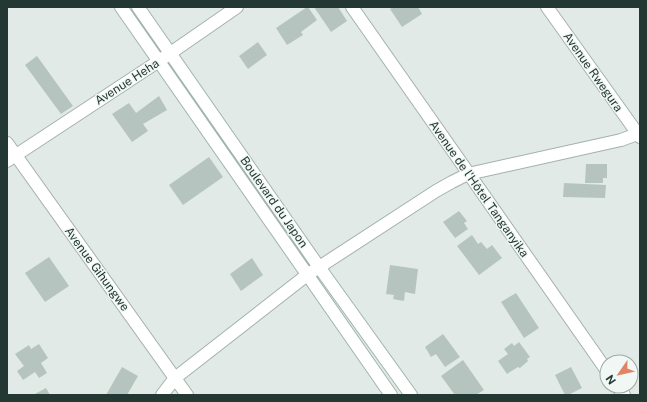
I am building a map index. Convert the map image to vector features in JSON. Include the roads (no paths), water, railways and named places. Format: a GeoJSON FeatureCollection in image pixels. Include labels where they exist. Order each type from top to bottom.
{"type":"FeatureCollection","features":[{"type":"Feature","properties":{"kind":"street","name":"Boulevard du Japon"},"geometry":{"type":"LineString","coordinates":[[121,7],[391,395]]}},
{"type":"Feature","properties":{"kind":"street","name":"Boulevard du Japon"},"geometry":{"type":"LineString","coordinates":[[138,7],[319,267],[411,395]]}},
{"type":"Feature","properties":{"kind":"street","name":"Avenue Heha"},"geometry":{"type":"LineString","coordinates":[[11,158],[170,54],[237,7]]}},
{"type":"Feature","properties":{"kind":"street","name":"Avenue de l'Hôtel Tanganyika"},"geometry":{"type":"LineString","coordinates":[[352,7],[599,360]]}},
{"type":"Feature","properties":{"kind":"street","name":"Avenue Rwegura"},"geometry":{"type":"LineString","coordinates":[[547,7],[639,135]]}},
{"type":"Feature","properties":{"kind":"street"},"geometry":{"type":"LineString","coordinates":[[162,395],[175,378],[307,275],[452,182],[468,174],[639,135]]}},
{"type":"Feature","properties":{"kind":"street","name":"Avenue Gihungwe"},"geometry":{"type":"LineString","coordinates":[[7,143],[11,158],[187,395]]}}]}
